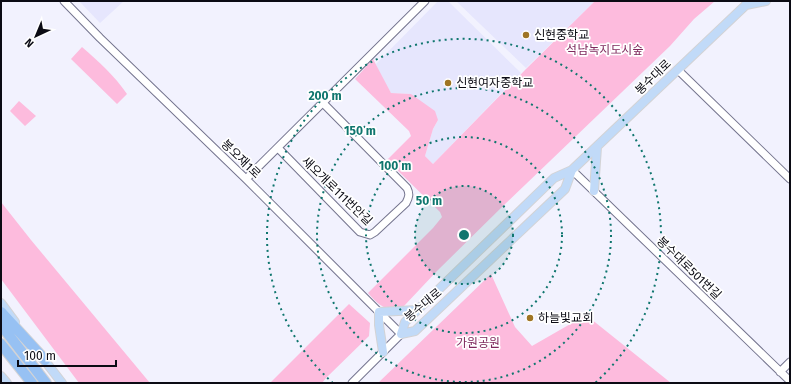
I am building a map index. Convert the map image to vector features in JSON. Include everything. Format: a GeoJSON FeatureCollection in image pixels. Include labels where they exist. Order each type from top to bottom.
{"type":"FeatureCollection","features":[{"type":"Feature","properties":{"kind":"highway"},"geometry":{"type":"LineString","coordinates":[[1,312],[45,360]]}},
{"type":"Feature","properties":{"kind":"highway"},"geometry":{"type":"LineString","coordinates":[[1,325],[46,383]]}},
{"type":"Feature","properties":{"kind":"highway"},"geometry":{"type":"LineString","coordinates":[[1,344],[32,383]]}},
{"type":"Feature","properties":{"kind":"main road"},"geometry":{"type":"LineString","coordinates":[[747,2],[766,1]]}},
{"type":"Feature","properties":{"kind":"main road","name":"봉수대로"},"geometry":{"type":"LineString","coordinates":[[402,334],[405,322],[554,178],[572,170],[678,70],[747,2]]}},
{"type":"Feature","properties":{"kind":"main road"},"geometry":{"type":"LineString","coordinates":[[594,191],[597,147]]}},
{"type":"Feature","properties":{"kind":"main road","name":"봉수대로"},"geometry":{"type":"LineString","coordinates":[[402,334],[415,330],[565,189],[572,170]]}},
{"type":"Feature","properties":{"kind":"main road"},"geometry":{"type":"LineString","coordinates":[[1,303],[62,383]]}},
{"type":"Feature","properties":{"kind":"main road"},"geometry":{"type":"LineString","coordinates":[[383,352],[379,325],[379,312],[417,310]]}},
{"type":"Feature","properties":{"kind":"main road"},"geometry":{"type":"LineString","coordinates":[[1,376],[6,383]]}},
{"type":"Feature","properties":{"kind":"street","name":"봉오재1로"},"geometry":{"type":"LineString","coordinates":[[64,1],[402,334]]}},
{"type":"Feature","properties":{"kind":"street"},"geometry":{"type":"LineString","coordinates":[[246,180],[425,1]]}},
{"type":"Feature","properties":{"kind":"street"},"geometry":{"type":"LineString","coordinates":[[678,70],[790,179]]}},
{"type":"Feature","properties":{"kind":"street","name":"새오개로111번안길"},"geometry":{"type":"LineString","coordinates":[[278,148],[360,232],[364,234],[370,235],[375,232],[406,203],[409,197],[407,188],[323,103]]}},
{"type":"Feature","properties":{"kind":"street","name":"봉수대로501번길"},"geometry":{"type":"LineString","coordinates":[[572,170],[790,381]]}},
{"type":"Feature","properties":{"kind":"street","name":"봉수대로"},"geometry":{"type":"LineString","coordinates":[[352,383],[402,334]]}},
{"type":"Feature","properties":{"kind":"street"},"geometry":{"type":"LineString","coordinates":[[780,372],[790,362]]}},
{"type":"Feature","properties":{"kind":"shaded area"},"geometry":{"type":"Polygon","coordinates":[[[79,1],[124,1],[100,23],[79,1]]]}},
{"type":"Feature","properties":{"kind":"shaded area","name":"신현여자중학교"},"geometry":{"type":"Polygon","coordinates":[[[438,1],[448,1],[521,73],[433,164],[425,156],[433,129],[438,120],[411,94],[391,93],[379,74],[376,64],[438,1]]]}},
{"type":"Feature","properties":{"kind":"shaded area","name":"신현중학교"},"geometry":{"type":"Polygon","coordinates":[[[456,1],[595,1],[526,68],[456,1]]]}},
{"type":"Feature","properties":{"kind":"green space","name":"석남녹지도시숲"},"geometry":{"type":"Polygon","coordinates":[[[595,1],[715,1],[694,19],[670,46],[504,205],[404,306],[396,309],[385,308],[374,300],[368,293],[433,228],[442,217],[440,212],[387,160],[411,136],[409,131],[355,79],[373,59],[391,93],[411,94],[435,111],[438,120],[433,129],[425,156],[433,164],[595,1]]]}},
{"type":"Feature","properties":{"kind":"green space"},"geometry":{"type":"Polygon","coordinates":[[[82,47],[112,75],[127,94],[117,104],[71,59],[82,47]]]}},
{"type":"Feature","properties":{"kind":"green space"},"geometry":{"type":"Polygon","coordinates":[[[19,101],[36,116],[25,126],[10,111],[19,101]]]}},
{"type":"Feature","properties":{"kind":"green space"},"geometry":{"type":"Polygon","coordinates":[[[1,202],[150,383],[79,383],[1,279],[1,202]]]}},
{"type":"Feature","properties":{"kind":"green space","name":"가원공원"},"geometry":{"type":"Polygon","coordinates":[[[491,274],[515,327],[532,346],[586,315],[671,383],[378,383],[491,274]]]}},
{"type":"Feature","properties":{"kind":"green space"},"geometry":{"type":"Polygon","coordinates":[[[349,304],[370,323],[369,336],[322,383],[270,383],[349,304]]]}},
{"type":"Feature","properties":{"kind":"place","name":"신현중학교"},"geometry":{"type":"Point","coordinates":[526,35]}},
{"type":"Feature","properties":{"kind":"place","name":"신현여자중학교"},"geometry":{"type":"Point","coordinates":[448,83]}},
{"type":"Feature","properties":{"kind":"place","name":"하늘빛교회"},"geometry":{"type":"Point","coordinates":[530,318]}}]}
